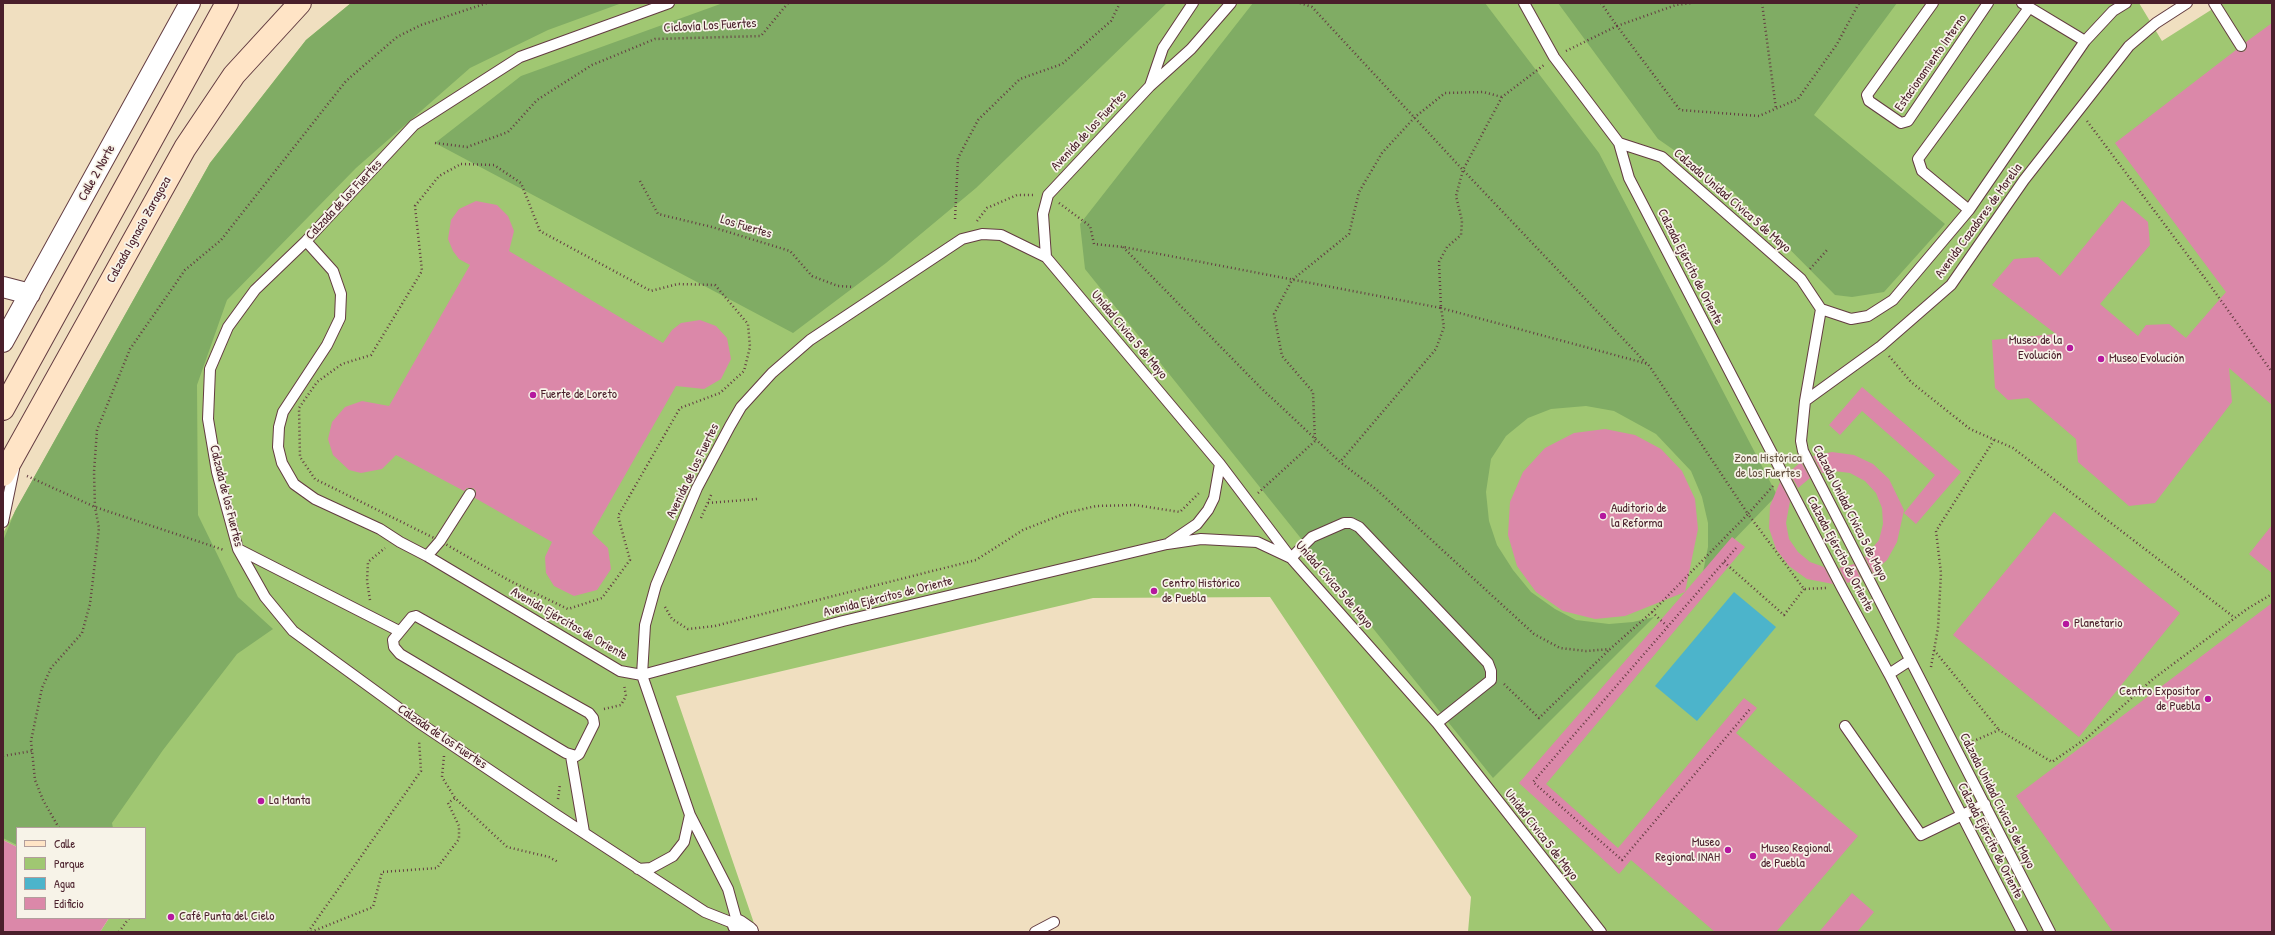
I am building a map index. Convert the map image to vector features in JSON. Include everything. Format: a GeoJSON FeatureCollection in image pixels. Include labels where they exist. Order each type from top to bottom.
{"type":"FeatureCollection","features":[{"type":"Feature","properties":{"kind":"main road"},"geometry":{"type":"LineString","coordinates":[[3,409],[227,3]]}},
{"type":"Feature","properties":{"kind":"main road","name":"Calzada Ignacio Zaragoza"},"geometry":{"type":"LineString","coordinates":[[8,472],[19,446],[185,148],[234,75],[300,3]]}},
{"type":"Feature","properties":{"kind":"street","name":"Calle 2 Norte"},"geometry":{"type":"LineString","coordinates":[[3,342],[190,3]]}},
{"type":"Feature","properties":{"kind":"street"},"geometry":{"type":"LineString","coordinates":[[3,287],[30,294]]}},
{"type":"Feature","properties":{"kind":"lane","name":"Calzada de los Fuertes"},"geometry":{"type":"LineString","coordinates":[[669,3],[520,57],[414,125],[306,241],[255,290],[228,327],[210,369],[208,419],[217,472],[238,549],[265,597],[293,631],[418,722],[445,738],[638,869],[705,912],[743,928]]}},
{"type":"Feature","properties":{"kind":"lane","name":"Avenida de los Fuertes"},"geometry":{"type":"LineString","coordinates":[[1150,86],[1163,48],[1193,3]]}},
{"type":"Feature","properties":{"kind":"lane","name":"Avenida de los Fuertes"},"geometry":{"type":"LineString","coordinates":[[1048,194],[1150,86],[1191,49],[1231,3]]}},
{"type":"Feature","properties":{"kind":"lane"},"geometry":{"type":"LineString","coordinates":[[1524,3],[1554,57],[1619,143]]}},
{"type":"Feature","properties":{"kind":"lane","name":"Estacionamiento Interno"},"geometry":{"type":"LineString","coordinates":[[1933,3],[1867,94],[1869,101],[1901,123],[1908,121],[1988,3]]}},
{"type":"Feature","properties":{"kind":"lane","name":"Avenida Cazadores de Morelia"},"geometry":{"type":"LineString","coordinates":[[1821,309],[1851,319],[1868,316],[1893,300],[1968,210],[2085,41],[2113,11],[2126,3]]}},
{"type":"Feature","properties":{"kind":"lane","name":"Avenida Cazadores de Morelia"},"geometry":{"type":"LineString","coordinates":[[1805,401],[1881,346],[1951,285],[2024,180],[2129,46],[2156,23],[2187,3]]}},
{"type":"Feature","properties":{"kind":"lane"},"geometry":{"type":"LineString","coordinates":[[2214,3],[2242,46]]}},
{"type":"Feature","properties":{"kind":"lane"},"geometry":{"type":"LineString","coordinates":[[1968,210],[1922,171],[1918,159],[2026,5],[2085,41]]}},
{"type":"Feature","properties":{"kind":"lane","name":"Calzada Unidad Cívica 5 de Mayo"},"geometry":{"type":"LineString","coordinates":[[1619,143],[1662,157],[1801,279],[1821,309],[1805,401],[1801,441],[1803,451],[1909,661],[1985,804],[2050,932]]}},
{"type":"Feature","properties":{"kind":"lane","name":"Calzada Ejército de Oriente"},"geometry":{"type":"LineString","coordinates":[[1619,143],[1629,178],[1842,588],[1890,674],[2022,932]]}},
{"type":"Feature","properties":{"kind":"lane"},"geometry":{"type":"LineString","coordinates":[[1046,257],[1043,214],[1048,194]]}},
{"type":"Feature","properties":{"kind":"lane","name":"Unidad Civica 5 de Mayo"},"geometry":{"type":"LineString","coordinates":[[962,239],[982,234],[1001,235],[1046,257],[1220,464],[1291,558],[1437,723],[1601,932]]}},
{"type":"Feature","properties":{"kind":"lane","name":"Avenida de los Fuertes"},"geometry":{"type":"LineString","coordinates":[[690,815],[642,675],[645,625],[656,584],[697,488],[741,407],[772,373],[810,340],[962,239]]}},
{"type":"Feature","properties":{"kind":"lane","name":"Avenida Ejércitos de Oriente"},"geometry":{"type":"LineString","coordinates":[[306,241],[333,271],[341,294],[340,318],[327,345],[283,412],[279,427],[278,447],[282,463],[294,484],[315,499],[380,529],[400,542],[428,556],[620,671],[642,675],[843,620],[1168,544],[1201,540],[1257,542],[1291,558]]}},
{"type":"Feature","properties":{"kind":"lane","name":"Avenida Ejércitos de Oriente"},"geometry":{"type":"LineString","coordinates":[[1168,544],[1197,524],[1208,510],[1214,498],[1220,464]]}},
{"type":"Feature","properties":{"kind":"lane"},"geometry":{"type":"LineString","coordinates":[[3,522],[8,472]]}},
{"type":"Feature","properties":{"kind":"lane"},"geometry":{"type":"LineString","coordinates":[[428,556],[442,538],[470,494]]}},
{"type":"Feature","properties":{"kind":"lane"},"geometry":{"type":"LineString","coordinates":[[1291,558],[1312,537],[1318,534],[1344,523],[1351,523],[1359,527],[1488,663],[1491,671],[1491,680],[1437,723]]}},
{"type":"Feature","properties":{"kind":"lane"},"geometry":{"type":"LineString","coordinates":[[238,549],[373,616],[399,631]]}},
{"type":"Feature","properties":{"kind":"lane"},"geometry":{"type":"LineString","coordinates":[[412,617],[420,617],[589,713],[593,718],[594,724],[578,754],[571,756],[400,654],[394,647],[393,640],[412,617]]}},
{"type":"Feature","properties":{"kind":"lane"},"geometry":{"type":"LineString","coordinates":[[1890,674],[1909,661]]}},
{"type":"Feature","properties":{"kind":"lane"},"geometry":{"type":"LineString","coordinates":[[1846,726],[1921,835],[1963,816],[1985,804]]}},
{"type":"Feature","properties":{"kind":"lane"},"geometry":{"type":"LineString","coordinates":[[571,756],[584,832]]}},
{"type":"Feature","properties":{"kind":"lane","name":"Calzada de los Fuertes"},"geometry":{"type":"LineString","coordinates":[[690,815],[728,889],[743,928]]}},
{"type":"Feature","properties":{"kind":"lane"},"geometry":{"type":"LineString","coordinates":[[638,869],[651,868],[673,856],[684,842],[690,815]]}},
{"type":"Feature","properties":{"kind":"lane"},"geometry":{"type":"LineString","coordinates":[[1036,932],[1054,922]]}},
{"type":"Feature","properties":{"kind":"path"},"geometry":{"type":"LineString","coordinates":[[58,827],[43,800],[35,780],[31,741],[42,688],[51,668],[82,633],[90,604],[100,528],[95,507],[94,472],[97,430],[130,349],[185,270],[221,240],[346,81],[397,37],[421,25],[487,3]]}},
{"type":"Feature","properties":{"kind":"path","name":"Ciclovía Los Fuertes"},"geometry":{"type":"LineString","coordinates":[[435,143],[467,147],[508,132],[537,100],[592,65],[655,39],[761,36],[788,3]]}},
{"type":"Feature","properties":{"kind":"path"},"geometry":{"type":"LineString","coordinates":[[955,219],[958,158],[978,120],[1020,79],[1062,64],[1111,21],[1120,3]]}},
{"type":"Feature","properties":{"kind":"path"},"geometry":{"type":"LineString","coordinates":[[1300,3],[1312,7],[1463,170],[1648,364],[1748,514],[1804,589]]}},
{"type":"Feature","properties":{"kind":"path"},"geometry":{"type":"LineString","coordinates":[[1601,3],[1680,110],[1759,116],[1798,99],[1837,44],[1859,3]]}},
{"type":"Feature","properties":{"kind":"path"},"geometry":{"type":"LineString","coordinates":[[1340,462],[1436,349],[1444,327],[1441,308],[1439,262],[1447,247],[1461,235],[1462,221],[1456,196],[1463,170],[1502,97],[1554,57],[1617,26],[1676,5],[1692,3]]}},
{"type":"Feature","properties":{"kind":"path"},"geometry":{"type":"LineString","coordinates":[[1762,3],[1776,109]]}},
{"type":"Feature","properties":{"kind":"path"},"geometry":{"type":"LineString","coordinates":[[1249,502],[1315,441],[1313,392],[1282,356],[1274,314],[1292,280],[1349,234],[1359,192],[1382,153],[1415,117],[1445,93],[1483,92],[1502,97]]}},
{"type":"Feature","properties":{"kind":"path"},"geometry":{"type":"LineString","coordinates":[[2079,110],[2208,281],[2272,372]]}},
{"type":"Feature","properties":{"kind":"path"},"geometry":{"type":"LineString","coordinates":[[461,164],[494,165],[521,183],[540,231],[554,239],[651,292],[678,284],[715,286],[748,324],[750,347],[744,371],[720,393],[680,408],[618,516],[630,560],[602,598],[568,609],[510,581],[442,538],[315,479],[300,457],[299,408],[317,382],[342,364],[371,355],[422,271],[415,206],[439,176],[461,164]]}},
{"type":"Feature","properties":{"kind":"path","name":"Los Fuertes"},"geometry":{"type":"LineString","coordinates":[[640,181],[658,214],[712,227],[790,251],[812,276],[838,286],[854,287]]}},
{"type":"Feature","properties":{"kind":"path"},"geometry":{"type":"LineString","coordinates":[[962,239],[987,208],[1017,194],[1048,194],[1090,226],[1094,244],[1123,247],[1441,308],[1648,364]]}},
{"type":"Feature","properties":{"kind":"path"},"geometry":{"type":"LineString","coordinates":[[1123,247],[1315,441],[1377,490],[1534,634],[1560,648],[1586,652],[1610,649]]}},
{"type":"Feature","properties":{"kind":"path"},"geometry":{"type":"LineString","coordinates":[[1801,279],[1827,250]]}},
{"type":"Feature","properties":{"kind":"path"},"geometry":{"type":"LineString","coordinates":[[1881,346],[1917,386],[1970,429],[2013,448],[2235,618]]}},
{"type":"Feature","properties":{"kind":"path"},"geometry":{"type":"LineString","coordinates":[[1920,682],[1930,672],[1938,628],[1941,573],[1936,531],[1994,440]]}},
{"type":"Feature","properties":{"kind":"path"},"geometry":{"type":"LineString","coordinates":[[8,472],[95,507],[220,550],[238,549]]}},
{"type":"Feature","properties":{"kind":"path"},"geometry":{"type":"LineString","coordinates":[[1491,671],[1540,718],[1610,649],[1652,612],[1748,514],[1783,474]]}},
{"type":"Feature","properties":{"kind":"path"},"geometry":{"type":"LineString","coordinates":[[665,606],[672,619],[688,629],[715,626],[976,560],[1023,530],[1066,513],[1096,506],[1135,505],[1180,512],[1202,489]]}},
{"type":"Feature","properties":{"kind":"path"},"geometry":{"type":"LineString","coordinates":[[708,503],[757,499]]}},
{"type":"Feature","properties":{"kind":"path"},"geometry":{"type":"LineString","coordinates":[[373,616],[367,582],[368,562],[386,547],[400,542]]}},
{"type":"Feature","properties":{"kind":"path"},"geometry":{"type":"LineString","coordinates":[[1736,548],[1533,782],[1622,860],[1750,709]]}},
{"type":"Feature","properties":{"kind":"path"},"geometry":{"type":"LineString","coordinates":[[1724,562],[1784,615],[1804,589]]}},
{"type":"Feature","properties":{"kind":"path"},"geometry":{"type":"LineString","coordinates":[[1804,589],[1842,588]]}},
{"type":"Feature","properties":{"kind":"path"},"geometry":{"type":"LineString","coordinates":[[1934,650],[1999,730],[2052,762],[2088,737],[2153,679],[2235,618],[2272,594]]}},
{"type":"Feature","properties":{"kind":"path"},"geometry":{"type":"LineString","coordinates":[[1652,612],[1667,626]]}},
{"type":"Feature","properties":{"kind":"path"},"geometry":{"type":"LineString","coordinates":[[589,713],[621,705],[626,696]]}},
{"type":"Feature","properties":{"kind":"path"},"geometry":{"type":"LineString","coordinates":[[310,932],[421,771],[418,722]]}},
{"type":"Feature","properties":{"kind":"path"},"geometry":{"type":"LineString","coordinates":[[1976,740],[1999,730]]}},
{"type":"Feature","properties":{"kind":"path"},"geometry":{"type":"LineString","coordinates":[[445,738],[442,777],[455,798],[507,847],[549,857],[558,862]]}},
{"type":"Feature","properties":{"kind":"path"},"geometry":{"type":"LineString","coordinates":[[3,756],[32,751]]}},
{"type":"Feature","properties":{"kind":"path"},"geometry":{"type":"LineString","coordinates":[[310,932],[373,907],[382,872],[438,868],[460,839],[459,826],[448,803],[455,798]]}},
{"type":"Feature","properties":{"kind":"path"},"geometry":{"type":"LineString","coordinates":[[119,932],[128,919]]}},
{"type":"Feature","properties":{"kind":"green space","name":"Zona Histórica de los Fuertes"},"geometry":{"type":"Polygon","coordinates":[[[351,3],[2139,3],[2162,41],[2222,3],[2272,3],[2272,932],[1468,932],[1471,897],[1270,597],[1093,598],[676,696],[757,932],[100,932],[108,919],[146,919],[146,827],[16,827],[16,846],[3,840],[3,533],[210,163],[306,40],[351,3]]]}},
{"type":"Feature","properties":{"kind":"green space"},"geometry":{"type":"Polygon","coordinates":[[[351,3],[622,3],[548,30],[470,68],[356,168],[227,300],[197,385],[198,515],[238,597],[273,629],[237,654],[163,750],[112,823],[113,827],[16,827],[16,844],[3,838],[3,541],[15,511],[210,163],[306,40],[351,3]]]}},
{"type":"Feature","properties":{"kind":"green space"},"geometry":{"type":"Polygon","coordinates":[[[723,3],[1167,3],[976,188],[886,263],[793,333],[435,143],[521,76],[723,3]]]}},
{"type":"Feature","properties":{"kind":"green space"},"geometry":{"type":"Polygon","coordinates":[[[1253,3],[1485,3],[1599,153],[1777,495],[1703,572],[1708,547],[1708,523],[1702,497],[1691,471],[1656,434],[1614,411],[1586,406],[1551,409],[1528,418],[1506,436],[1491,459],[1486,492],[1489,521],[1497,545],[1513,570],[1531,592],[1555,609],[1576,620],[1609,624],[1633,622],[1654,617],[1493,778],[1085,269],[1080,224],[1253,3]]]}},
{"type":"Feature","properties":{"kind":"green space"},"geometry":{"type":"Polygon","coordinates":[[[1558,3],[1897,3],[1814,115],[1945,224],[1884,292],[1852,297],[1835,295],[1730,189],[1658,139],[1558,3]]]}},
{"type":"Feature","properties":{"kind":"water"},"geometry":{"type":"Polygon","coordinates":[[[1734,592],[1776,627],[1697,721],[1655,686],[1734,592]]]}},
{"type":"Feature","properties":{"kind":"building"},"geometry":{"type":"Polygon","coordinates":[[[2272,23],[2272,405],[2229,368],[2232,402],[2155,503],[2129,506],[2078,462],[2076,439],[2028,398],[2008,400],[1995,388],[1992,340],[2056,334],[1992,285],[2014,259],[2038,257],[2060,276],[2122,200],[2148,222],[2150,245],[2100,304],[2138,336],[2146,325],[2169,324],[2186,338],[2226,292],[2115,143],[2236,50],[2241,52],[2245,51],[2247,46],[2246,42],[2272,23]]]}},
{"type":"Feature","properties":{"kind":"building","name":"Fuerte de Loreto"},"geometry":{"type":"Polygon","coordinates":[[[476,201],[497,205],[508,216],[514,231],[509,251],[663,343],[672,330],[681,323],[700,320],[716,326],[727,338],[731,359],[721,379],[704,389],[676,386],[592,533],[608,548],[611,569],[597,590],[574,596],[554,586],[546,573],[545,557],[552,542],[475,498],[476,491],[473,488],[467,488],[464,491],[396,455],[382,469],[361,473],[349,470],[333,455],[328,439],[332,422],[345,407],[362,401],[389,406],[470,265],[459,259],[453,251],[448,239],[451,220],[459,209],[476,201]]]}},
{"type":"Feature","properties":{"kind":"building"},"geometry":{"type":"Polygon","coordinates":[[[1862,387],[1961,472],[1916,524],[1904,513],[1935,475],[1862,411],[1840,435],[1829,425],[1862,387]]]}},
{"type":"Feature","properties":{"kind":"building","name":"Auditorio de la Reforma"},"geometry":{"type":"Polygon","coordinates":[[[1605,429],[1635,435],[1661,449],[1682,471],[1695,499],[1698,529],[1685,592],[1625,616],[1595,619],[1563,611],[1536,592],[1517,566],[1508,535],[1510,502],[1523,472],[1545,448],[1574,433],[1605,429]]]}},
{"type":"Feature","properties":{"kind":"building"},"geometry":{"type":"Polygon","coordinates":[[[1832,452],[1854,455],[1873,464],[1889,479],[1904,510],[1897,542],[1887,560],[1873,573],[1865,557],[1879,540],[1883,524],[1882,508],[1876,493],[1865,481],[1850,473],[1834,471],[1822,473],[1813,456],[1832,452]]]}},
{"type":"Feature","properties":{"kind":"building"},"geometry":{"type":"Polygon","coordinates":[[[1801,462],[1810,478],[1798,488],[1789,472],[1801,462]]]}},
{"type":"Feature","properties":{"kind":"building"},"geometry":{"type":"Polygon","coordinates":[[[1780,482],[1790,501],[1786,523],[1789,539],[1798,552],[1810,562],[1824,567],[1833,584],[1807,579],[1789,566],[1776,549],[1769,528],[1770,506],[1780,482]]]}},
{"type":"Feature","properties":{"kind":"building","name":"Planetario"},"geometry":{"type":"Polygon","coordinates":[[[2054,512],[2180,613],[2079,737],[1953,635],[2054,512]]]}},
{"type":"Feature","properties":{"kind":"building"},"geometry":{"type":"Polygon","coordinates":[[[2272,525],[2272,573],[2249,554],[2272,525]]]}},
{"type":"Feature","properties":{"kind":"building"},"geometry":{"type":"Polygon","coordinates":[[[1732,537],[1745,547],[1546,784],[1618,848],[1744,698],[1757,708],[1736,733],[1858,836],[1776,932],[1715,932],[1631,860],[1619,874],[1519,783],[1732,537]]]}},
{"type":"Feature","properties":{"kind":"building"},"geometry":{"type":"Polygon","coordinates":[[[1854,564],[1861,579],[1847,583],[1839,568],[1854,564]]]}},
{"type":"Feature","properties":{"kind":"building","name":"Centro Expositor de Puebla"},"geometry":{"type":"Polygon","coordinates":[[[2272,603],[2272,932],[2113,932],[2016,796],[2272,603]]]}},
{"type":"Feature","properties":{"kind":"building"},"geometry":{"type":"Polygon","coordinates":[[[3,840],[16,846],[16,919],[108,919],[100,932],[3,932],[3,840]]]}},
{"type":"Feature","properties":{"kind":"building"},"geometry":{"type":"Polygon","coordinates":[[[1852,893],[1874,912],[1857,932],[1819,932],[1852,893]]]}},
{"type":"Feature","properties":{"kind":"place","name":"Museo de la Evolución"},"geometry":{"type":"Point","coordinates":[2070,348]}},
{"type":"Feature","properties":{"kind":"place","name":"Museo Evolución"},"geometry":{"type":"Point","coordinates":[2101,359]}},
{"type":"Feature","properties":{"kind":"place","name":"Fuerte de Loreto"},"geometry":{"type":"Point","coordinates":[533,395]}},
{"type":"Feature","properties":{"kind":"place","name":"Auditorio de la Reforma"},"geometry":{"type":"Point","coordinates":[1603,516]}},
{"type":"Feature","properties":{"kind":"place","name":"Centro Histórico de Puebla"},"geometry":{"type":"Point","coordinates":[1154,591]}},
{"type":"Feature","properties":{"kind":"place","name":"Planetario"},"geometry":{"type":"Point","coordinates":[2066,624]}},
{"type":"Feature","properties":{"kind":"place","name":"Centro Expositor de Puebla"},"geometry":{"type":"Point","coordinates":[2208,699]}},
{"type":"Feature","properties":{"kind":"place","name":"La Manta"},"geometry":{"type":"Point","coordinates":[261,801]}},
{"type":"Feature","properties":{"kind":"place","name":"Museo Regional INAH"},"geometry":{"type":"Point","coordinates":[1728,850]}},
{"type":"Feature","properties":{"kind":"place","name":"Museo Regional de Puebla"},"geometry":{"type":"Point","coordinates":[1753,856]}},
{"type":"Feature","properties":{"kind":"place","name":"Café Punta del Cielo"},"geometry":{"type":"Point","coordinates":[171,917]}}]}
